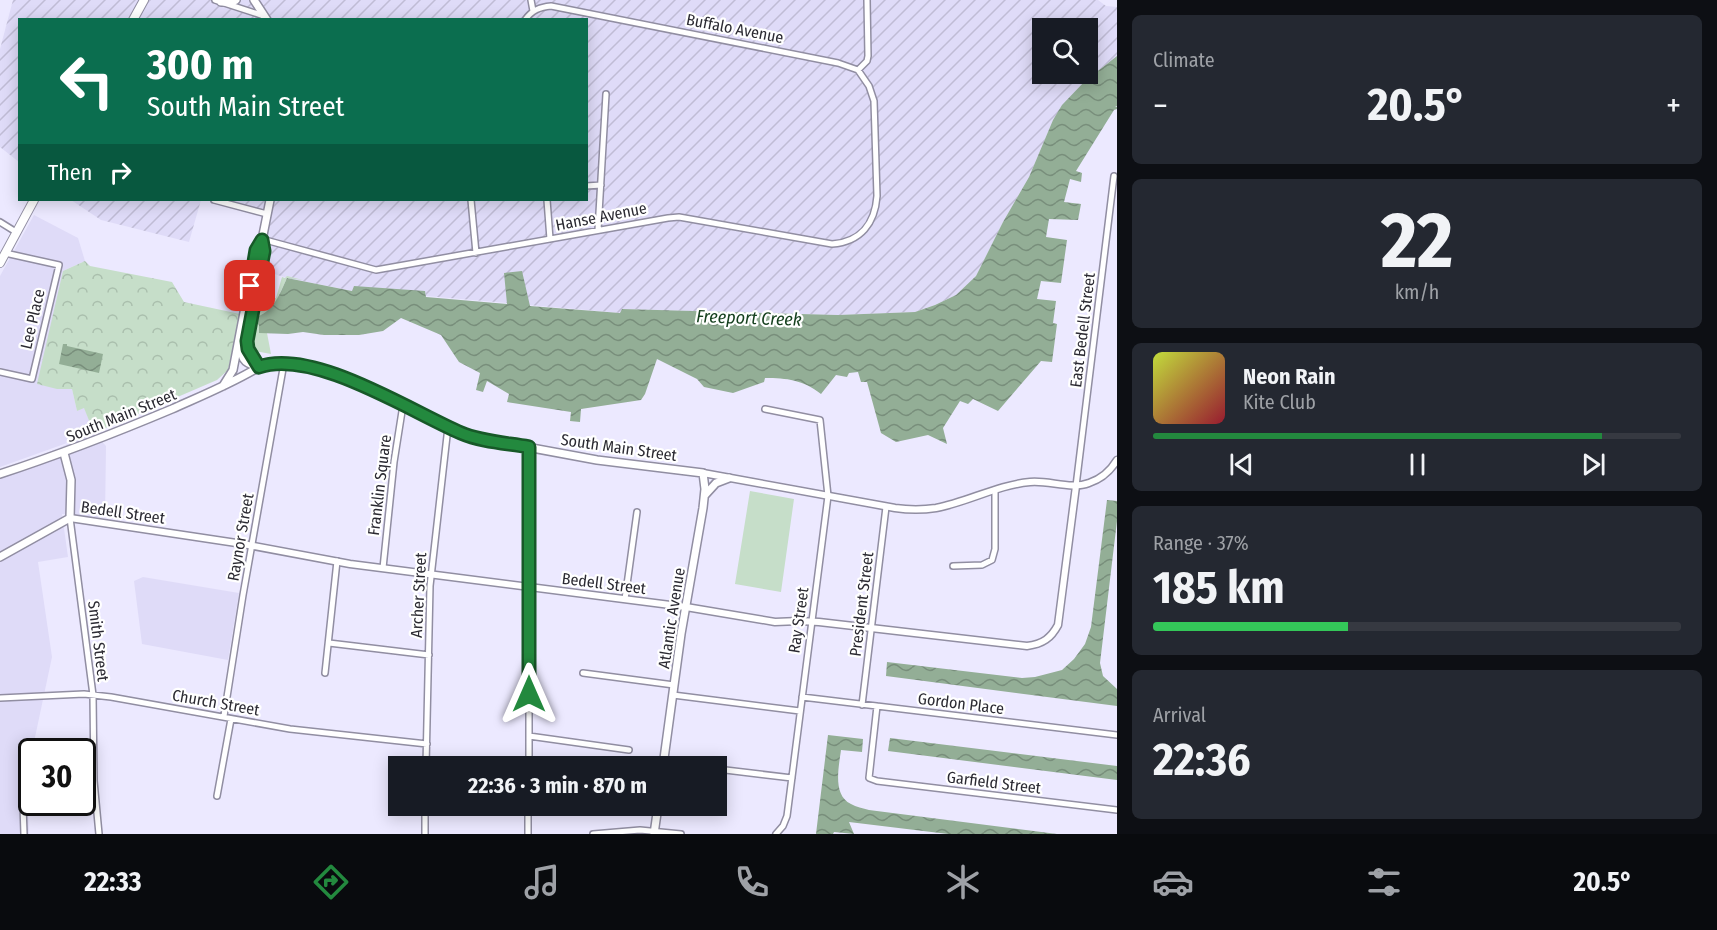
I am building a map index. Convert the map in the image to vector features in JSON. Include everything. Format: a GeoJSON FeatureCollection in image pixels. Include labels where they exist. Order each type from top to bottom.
{"type":"FeatureCollection","features":[{"type":"Feature","properties":{"kind":"main road"},"geometry":{"type":"LineString","coordinates":[[134,18],[144,0]]}},
{"type":"Feature","properties":{"kind":"main road"},"geometry":{"type":"LineString","coordinates":[[218,1],[236,0]]}},
{"type":"Feature","properties":{"kind":"main road"},"geometry":{"type":"LineString","coordinates":[[254,0],[267,18]]}},
{"type":"Feature","properties":{"kind":"main road"},"geometry":{"type":"LineString","coordinates":[[0,262],[33,201]]}},
{"type":"Feature","properties":{"kind":"main road"},"geometry":{"type":"LineString","coordinates":[[259,367],[249,364],[243,358],[241,352],[242,327],[256,250],[262,240],[270,201]]}},
{"type":"Feature","properties":{"kind":"main road"},"geometry":{"type":"LineString","coordinates":[[259,367],[248,349],[247,341],[264,251],[262,240]]}},
{"type":"Feature","properties":{"kind":"main road"},"geometry":{"type":"LineString","coordinates":[[221,387],[232,370],[242,327]]}},
{"type":"Feature","properties":{"kind":"main road","name":"South Main Street"},"geometry":{"type":"LineString","coordinates":[[0,474],[119,432],[221,387],[259,367],[284,363],[305,366],[345,379],[448,427],[478,438],[597,460],[703,473]]}},
{"type":"Feature","properties":{"kind":"main road","name":"Smith Street"},"geometry":{"type":"LineString","coordinates":[[64,453],[71,480],[70,519]]}},
{"type":"Feature","properties":{"kind":"main road","name":"Atlantic Avenue"},"geometry":{"type":"LineString","coordinates":[[664,756],[704,497],[703,473]]}},
{"type":"Feature","properties":{"kind":"main road"},"geometry":{"type":"LineString","coordinates":[[704,497],[716,483],[729,478]]}},
{"type":"Feature","properties":{"kind":"main road"},"geometry":{"type":"LineString","coordinates":[[0,557],[70,519]]}},
{"type":"Feature","properties":{"kind":"main road"},"geometry":{"type":"LineString","coordinates":[[654,832],[656,816]]}},
{"type":"Feature","properties":{"kind":"street"},"geometry":{"type":"LineString","coordinates":[[527,18],[533,11],[531,0]]}},
{"type":"Feature","properties":{"kind":"street"},"geometry":{"type":"LineString","coordinates":[[858,70],[867,61],[868,56],[867,0]]}},
{"type":"Feature","properties":{"kind":"street"},"geometry":{"type":"LineString","coordinates":[[218,1],[267,18]]}},
{"type":"Feature","properties":{"kind":"street","name":"Buffalo Avenue"},"geometry":{"type":"LineString","coordinates":[[533,11],[551,6],[569,9],[838,63],[858,70]]}},
{"type":"Feature","properties":{"kind":"street","name":"Hanse Avenue"},"geometry":{"type":"LineString","coordinates":[[262,240],[376,270],[654,219],[679,217],[826,244],[840,243],[857,236],[866,229],[875,213],[877,196],[874,101],[869,87],[858,70]]}},
{"type":"Feature","properties":{"kind":"street"},"geometry":{"type":"LineString","coordinates":[[598,230],[606,94]]}},
{"type":"Feature","properties":{"kind":"street","name":"East Bedell Street"},"geometry":{"type":"LineString","coordinates":[[1076,486],[1114,176]]}},
{"type":"Feature","properties":{"kind":"street"},"geometry":{"type":"LineString","coordinates":[[588,186],[601,185]]}},
{"type":"Feature","properties":{"kind":"street"},"geometry":{"type":"LineString","coordinates":[[218,201],[267,214]]}},
{"type":"Feature","properties":{"kind":"street"},"geometry":{"type":"LineString","coordinates":[[471,201],[476,253]]}},
{"type":"Feature","properties":{"kind":"street"},"geometry":{"type":"LineString","coordinates":[[547,201],[550,239]]}},
{"type":"Feature","properties":{"kind":"street"},"geometry":{"type":"LineString","coordinates":[[0,222],[16,232]]}},
{"type":"Feature","properties":{"kind":"street","name":"Lee Place"},"geometry":{"type":"LineString","coordinates":[[0,372],[32,380],[59,265],[5,253]]}},
{"type":"Feature","properties":{"kind":"street","name":"Raynor Street"},"geometry":{"type":"LineString","coordinates":[[224,716],[284,363]]}},
{"type":"Feature","properties":{"kind":"street","name":"Franklin Square"},"geometry":{"type":"LineString","coordinates":[[383,568],[394,462],[403,405]]}},
{"type":"Feature","properties":{"kind":"street","name":"Ray Street"},"geometry":{"type":"LineString","coordinates":[[765,409],[820,420],[828,496],[786,820],[776,834]]}},
{"type":"Feature","properties":{"kind":"street","name":"Archer Street"},"geometry":{"type":"LineString","coordinates":[[426,756],[430,586],[448,427]]}},
{"type":"Feature","properties":{"kind":"street"},"geometry":{"type":"LineString","coordinates":[[529,447],[529,756]]}},
{"type":"Feature","properties":{"kind":"street","name":"South Main Street"},"geometry":{"type":"LineString","coordinates":[[703,473],[909,510],[937,508],[1011,485],[1030,482],[1076,486],[1089,483],[1101,477],[1117,460]]}},
{"type":"Feature","properties":{"kind":"street","name":"Bedell Street"},"geometry":{"type":"LineString","coordinates":[[70,519],[253,545],[383,568],[686,607],[775,622],[811,622],[1028,646],[1046,641],[1055,632],[1060,619],[1076,486]]}},
{"type":"Feature","properties":{"kind":"street"},"geometry":{"type":"LineString","coordinates":[[953,566],[981,565],[992,560],[995,490]]}},
{"type":"Feature","properties":{"kind":"street","name":"President Street"},"geometry":{"type":"LineString","coordinates":[[862,705],[886,507]]}},
{"type":"Feature","properties":{"kind":"street"},"geometry":{"type":"LineString","coordinates":[[626,599],[637,512]]}},
{"type":"Feature","properties":{"kind":"street","name":"Smith Street"},"geometry":{"type":"LineString","coordinates":[[70,519],[93,695],[94,781],[99,834]]}},
{"type":"Feature","properties":{"kind":"street"},"geometry":{"type":"LineString","coordinates":[[325,673],[337,561]]}},
{"type":"Feature","properties":{"kind":"street"},"geometry":{"type":"LineString","coordinates":[[328,644],[429,655]]}},
{"type":"Feature","properties":{"kind":"street"},"geometry":{"type":"LineString","coordinates":[[583,673],[674,685]]}},
{"type":"Feature","properties":{"kind":"street","name":"Church Street"},"geometry":{"type":"LineString","coordinates":[[0,698],[84,694],[290,729],[427,744]]}},
{"type":"Feature","properties":{"kind":"street"},"geometry":{"type":"LineString","coordinates":[[673,695],[800,711]]}},
{"type":"Feature","properties":{"kind":"street","name":"Gordon Place"},"geometry":{"type":"LineString","coordinates":[[802,697],[1117,735]]}},
{"type":"Feature","properties":{"kind":"street","name":"Garfield Street"},"geometry":{"type":"LineString","coordinates":[[877,706],[869,778],[877,781],[1117,810]]}},
{"type":"Feature","properties":{"kind":"street"},"geometry":{"type":"LineString","coordinates":[[217,796],[231,718]]}},
{"type":"Feature","properties":{"kind":"street"},"geometry":{"type":"LineString","coordinates":[[529,736],[630,750]]}},
{"type":"Feature","properties":{"kind":"street"},"geometry":{"type":"LineString","coordinates":[[727,770],[792,778]]}},
{"type":"Feature","properties":{"kind":"street"},"geometry":{"type":"LineString","coordinates":[[23,816],[24,834]]}},
{"type":"Feature","properties":{"kind":"street"},"geometry":{"type":"LineString","coordinates":[[425,816],[425,834]]}},
{"type":"Feature","properties":{"kind":"street"},"geometry":{"type":"LineString","coordinates":[[528,816],[528,834]]}},
{"type":"Feature","properties":{"kind":"street"},"geometry":{"type":"LineString","coordinates":[[593,834],[640,830],[681,834]]}},
{"type":"Feature","properties":{"kind":"shaded area"},"geometry":{"type":"Polygon","coordinates":[[[13,0],[1098,0],[1106,6],[1117,7],[1117,56],[1098,71],[1098,18],[1032,18],[1032,84],[1083,84],[1053,120],[1029,177],[976,276],[956,295],[915,312],[838,315],[622,309],[621,313],[426,296],[425,291],[353,291],[287,278],[262,270],[270,215],[223,201],[588,201],[588,18],[18,18],[18,161],[0,147],[0,49],[13,0]]]}},
{"type":"Feature","properties":{"kind":"shaded area"},"geometry":{"type":"Polygon","coordinates":[[[72,201],[201,201],[189,242],[101,220],[72,201]]]}},
{"type":"Feature","properties":{"kind":"shaded area"},"geometry":{"type":"Polygon","coordinates":[[[34,215],[78,238],[85,261],[63,271],[57,389],[72,389],[77,411],[84,407],[94,433],[106,446],[105,518],[62,514],[68,557],[38,562],[52,657],[35,738],[18,738],[18,816],[28,816],[29,834],[0,834],[0,474],[81,438],[0,467],[0,276],[34,215]]]}},
{"type":"Feature","properties":{"kind":"shaded area"},"geometry":{"type":"Polygon","coordinates":[[[143,577],[239,593],[228,660],[142,644],[134,581],[143,577]]]}},
{"type":"Feature","properties":{"kind":"green space"},"geometry":{"type":"Polygon","coordinates":[[[85,261],[90,266],[172,282],[184,302],[240,314],[228,370],[217,380],[94,433],[84,408],[77,411],[72,389],[57,389],[37,384],[63,271],[85,261]]]}},
{"type":"Feature","properties":{"kind":"green space"},"geometry":{"type":"Polygon","coordinates":[[[282,277],[303,280],[287,278],[274,306],[263,314],[259,333],[267,333],[271,354],[255,351],[252,342],[261,293],[262,300],[270,302],[271,298],[276,298],[282,277]]]}},
{"type":"Feature","properties":{"kind":"green space"},"geometry":{"type":"Polygon","coordinates":[[[750,491],[794,499],[781,592],[735,584],[750,491]]]}},
{"type":"Feature","properties":{"kind":"water","name":"Freeport Creek"},"geometry":{"type":"Polygon","coordinates":[[[1117,56],[1117,106],[1115,107],[1117,109],[1114,110],[1076,171],[1082,173],[1081,182],[1070,179],[1064,202],[1081,204],[1078,220],[1049,219],[1046,237],[1067,240],[1061,283],[1041,281],[1037,299],[1056,301],[1053,323],[1057,324],[1052,362],[1041,361],[998,411],[973,399],[968,404],[960,401],[943,428],[947,444],[928,435],[896,442],[881,433],[867,382],[861,382],[858,372],[849,373],[847,377],[836,375],[821,394],[795,381],[765,378],[764,382],[733,393],[704,387],[697,379],[657,359],[641,400],[581,409],[580,422],[570,421],[571,412],[507,402],[509,394],[487,381],[483,392],[476,390],[480,373],[459,362],[441,335],[401,318],[383,331],[359,335],[324,335],[303,332],[259,333],[257,317],[272,306],[287,278],[352,291],[354,286],[425,291],[426,297],[507,304],[504,273],[522,271],[530,306],[620,313],[622,309],[838,315],[915,312],[956,295],[976,276],[1029,177],[1053,120],[1062,105],[1082,84],[1098,84],[1098,71],[1117,56]]]}},
{"type":"Feature","properties":{"kind":"water"},"geometry":{"type":"Polygon","coordinates":[[[63,344],[103,354],[99,373],[59,364],[63,344]]]}},
{"type":"Feature","properties":{"kind":"water"},"geometry":{"type":"Polygon","coordinates":[[[1107,500],[1117,501],[1117,521],[1100,663],[1103,676],[1117,689],[1117,706],[886,676],[887,662],[1022,678],[1062,670],[1085,644],[1091,627],[1107,500]]]}},
{"type":"Feature","properties":{"kind":"water"},"geometry":{"type":"Polygon","coordinates":[[[828,735],[863,739],[862,752],[841,750],[838,772],[839,787],[845,800],[853,805],[869,810],[1057,834],[948,834],[849,822],[854,834],[834,832],[833,834],[816,834],[828,735]]]}},
{"type":"Feature","properties":{"kind":"water"},"geometry":{"type":"Polygon","coordinates":[[[890,738],[1117,766],[1117,780],[888,751],[890,738]]]}},
{"type":"Feature","properties":{"kind":"route"},"geometry":{"type":"LineString","coordinates":[[250,286],[256,250],[262,240],[264,251],[247,341],[248,349],[259,367],[284,363],[323,372],[373,391],[464,434],[529,447],[529,694]]}}]}
